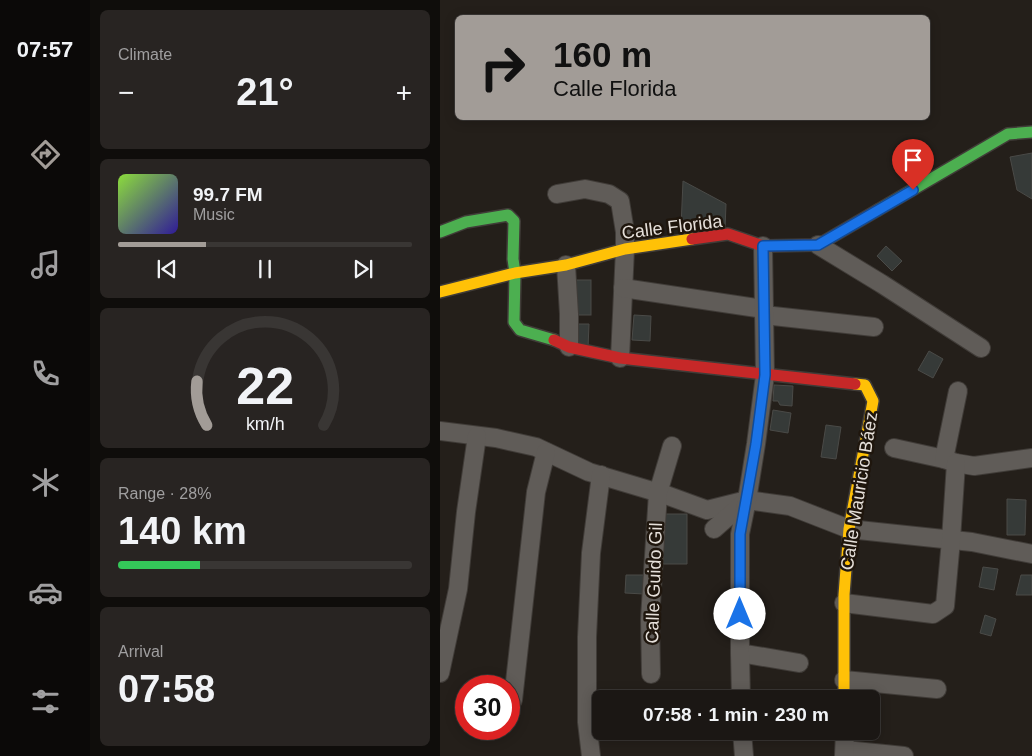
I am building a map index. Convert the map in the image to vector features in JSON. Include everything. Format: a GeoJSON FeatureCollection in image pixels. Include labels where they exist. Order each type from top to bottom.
{"type":"FeatureCollection","features":[{"type":"Feature","properties":{"kind":"street","name":"Calle Florida"},"geometry":{"type":"LineString","coordinates":[[440,292],[515,274],[566,265],[625,249],[728,234],[763,246],[818,245],[1008,134],[1032,132]]}},
{"type":"Feature","properties":{"kind":"street"},"geometry":{"type":"LineString","coordinates":[[557,194],[586,189],[609,194],[620,201],[625,232],[620,358]]}},
{"type":"Feature","properties":{"kind":"street"},"geometry":{"type":"LineString","coordinates":[[440,232],[466,222],[508,215],[514,221],[514,322],[520,330],[559,342],[569,348],[620,358],[765,375]]}},
{"type":"Feature","properties":{"kind":"street"},"geometry":{"type":"LineString","coordinates":[[818,245],[981,348]]}},
{"type":"Feature","properties":{"kind":"street"},"geometry":{"type":"LineString","coordinates":[[741,690],[740,534],[756,444],[765,375],[763,246]]}},
{"type":"Feature","properties":{"kind":"street"},"geometry":{"type":"LineString","coordinates":[[566,265],[569,348]]}},
{"type":"Feature","properties":{"kind":"street"},"geometry":{"type":"LineString","coordinates":[[623,288],[764,312],[874,327]]}},
{"type":"Feature","properties":{"kind":"street","name":"Calle Mauricio Báez"},"geometry":{"type":"LineString","coordinates":[[765,375],[865,385],[873,401],[849,530],[844,604],[844,690]]}},
{"type":"Feature","properties":{"kind":"street"},"geometry":{"type":"LineString","coordinates":[[844,604],[933,614],[945,606],[951,540],[950,461],[958,391]]}},
{"type":"Feature","properties":{"kind":"street"},"geometry":{"type":"LineString","coordinates":[[440,431],[496,438],[536,447],[589,472],[707,510],[746,500],[790,506],[849,530],[972,542],[1032,554]]}},
{"type":"Feature","properties":{"kind":"street"},"geometry":{"type":"LineString","coordinates":[[440,673],[458,589],[466,512],[477,436]]}},
{"type":"Feature","properties":{"kind":"street","name":"Calle Guido Gil"},"geometry":{"type":"LineString","coordinates":[[651,674],[650,620],[658,493],[672,446]]}},
{"type":"Feature","properties":{"kind":"street"},"geometry":{"type":"LineString","coordinates":[[894,448],[974,466],[1032,458]]}},
{"type":"Feature","properties":{"kind":"street"},"geometry":{"type":"LineString","coordinates":[[515,675],[536,492],[546,452]]}},
{"type":"Feature","properties":{"kind":"street"},"geometry":{"type":"LineString","coordinates":[[591,756],[587,722],[587,637],[591,553],[601,476]]}},
{"type":"Feature","properties":{"kind":"street"},"geometry":{"type":"LineString","coordinates":[[714,529],[746,500]]}},
{"type":"Feature","properties":{"kind":"street"},"geometry":{"type":"LineString","coordinates":[[740,654],[799,663]]}},
{"type":"Feature","properties":{"kind":"street"},"geometry":{"type":"LineString","coordinates":[[844,680],[937,689]]}},
{"type":"Feature","properties":{"kind":"street"},"geometry":{"type":"LineString","coordinates":[[743,740],[744,756]]}},
{"type":"Feature","properties":{"kind":"street"},"geometry":{"type":"LineString","coordinates":[[845,740],[845,753],[904,756]]}},
{"type":"Feature","properties":{"kind":"building"},"geometry":{"type":"Polygon","coordinates":[[[1032,153],[1032,199],[1017,190],[1010,157],[1032,153]]]}},
{"type":"Feature","properties":{"kind":"building"},"geometry":{"type":"Polygon","coordinates":[[[683,181],[726,204],[725,229],[681,227],[683,181]]]}},
{"type":"Feature","properties":{"kind":"building"},"geometry":{"type":"Polygon","coordinates":[[[886,246],[902,261],[892,271],[877,256],[886,246]]]}},
{"type":"Feature","properties":{"kind":"building"},"geometry":{"type":"Polygon","coordinates":[[[576,280],[591,280],[591,315],[576,315],[576,280]]]}},
{"type":"Feature","properties":{"kind":"building"},"geometry":{"type":"Polygon","coordinates":[[[634,315],[651,316],[650,341],[632,340],[634,315]]]}},
{"type":"Feature","properties":{"kind":"building"},"geometry":{"type":"Polygon","coordinates":[[[576,324],[589,324],[588,348],[575,347],[576,324]]]}},
{"type":"Feature","properties":{"kind":"building"},"geometry":{"type":"Polygon","coordinates":[[[929,351],[943,359],[933,378],[918,370],[929,351]]]}},
{"type":"Feature","properties":{"kind":"building"},"geometry":{"type":"Polygon","coordinates":[[[774,385],[793,386],[792,406],[780,405],[778,401],[773,401],[774,385]]]}},
{"type":"Feature","properties":{"kind":"building"},"geometry":{"type":"Polygon","coordinates":[[[773,410],[791,413],[788,433],[770,430],[773,410]]]}},
{"type":"Feature","properties":{"kind":"building"},"geometry":{"type":"Polygon","coordinates":[[[826,425],[841,427],[836,459],[821,457],[826,425]]]}},
{"type":"Feature","properties":{"kind":"building"},"geometry":{"type":"Polygon","coordinates":[[[1007,499],[1026,500],[1025,535],[1007,535],[1007,499]]]}},
{"type":"Feature","properties":{"kind":"building"},"geometry":{"type":"Polygon","coordinates":[[[663,514],[687,514],[687,564],[662,564],[663,514]]]}},
{"type":"Feature","properties":{"kind":"building"},"geometry":{"type":"Polygon","coordinates":[[[983,567],[998,569],[994,590],[979,587],[983,567]]]}},
{"type":"Feature","properties":{"kind":"building"},"geometry":{"type":"Polygon","coordinates":[[[626,575],[645,575],[644,594],[625,593],[626,575]]]}},
{"type":"Feature","properties":{"kind":"building"},"geometry":{"type":"Polygon","coordinates":[[[1021,575],[1032,575],[1032,595],[1016,595],[1021,575]]]}},
{"type":"Feature","properties":{"kind":"building"},"geometry":{"type":"Polygon","coordinates":[[[985,615],[996,619],[991,636],[980,633],[985,615]]]}},
{"type":"Feature","properties":{"kind":"traffic: fast"},"geometry":{"type":"LineString","coordinates":[[878,210],[1008,134],[1032,132]]}},
{"type":"Feature","properties":{"kind":"traffic: fast"},"geometry":{"type":"LineString","coordinates":[[440,232],[466,222],[508,215],[514,221],[514,322],[520,330],[554,340]]}},
{"type":"Feature","properties":{"kind":"traffic: slow"},"geometry":{"type":"LineString","coordinates":[[440,292],[515,273],[566,265],[625,249],[692,239]]}},
{"type":"Feature","properties":{"kind":"traffic: slow"},"geometry":{"type":"LineString","coordinates":[[844,690],[844,595],[849,529],[873,401],[865,385],[855,384]]}},
{"type":"Feature","properties":{"kind":"traffic: jam"},"geometry":{"type":"LineString","coordinates":[[692,239],[728,234],[763,246],[818,245],[878,210]]}},
{"type":"Feature","properties":{"kind":"traffic: jam"},"geometry":{"type":"LineString","coordinates":[[554,340],[569,347],[620,358],[855,384]]}},
{"type":"Feature","properties":{"kind":"route"},"geometry":{"type":"LineString","coordinates":[[740,614],[740,534],[756,444],[765,375],[763,246],[818,245],[913,190]]}}]}
